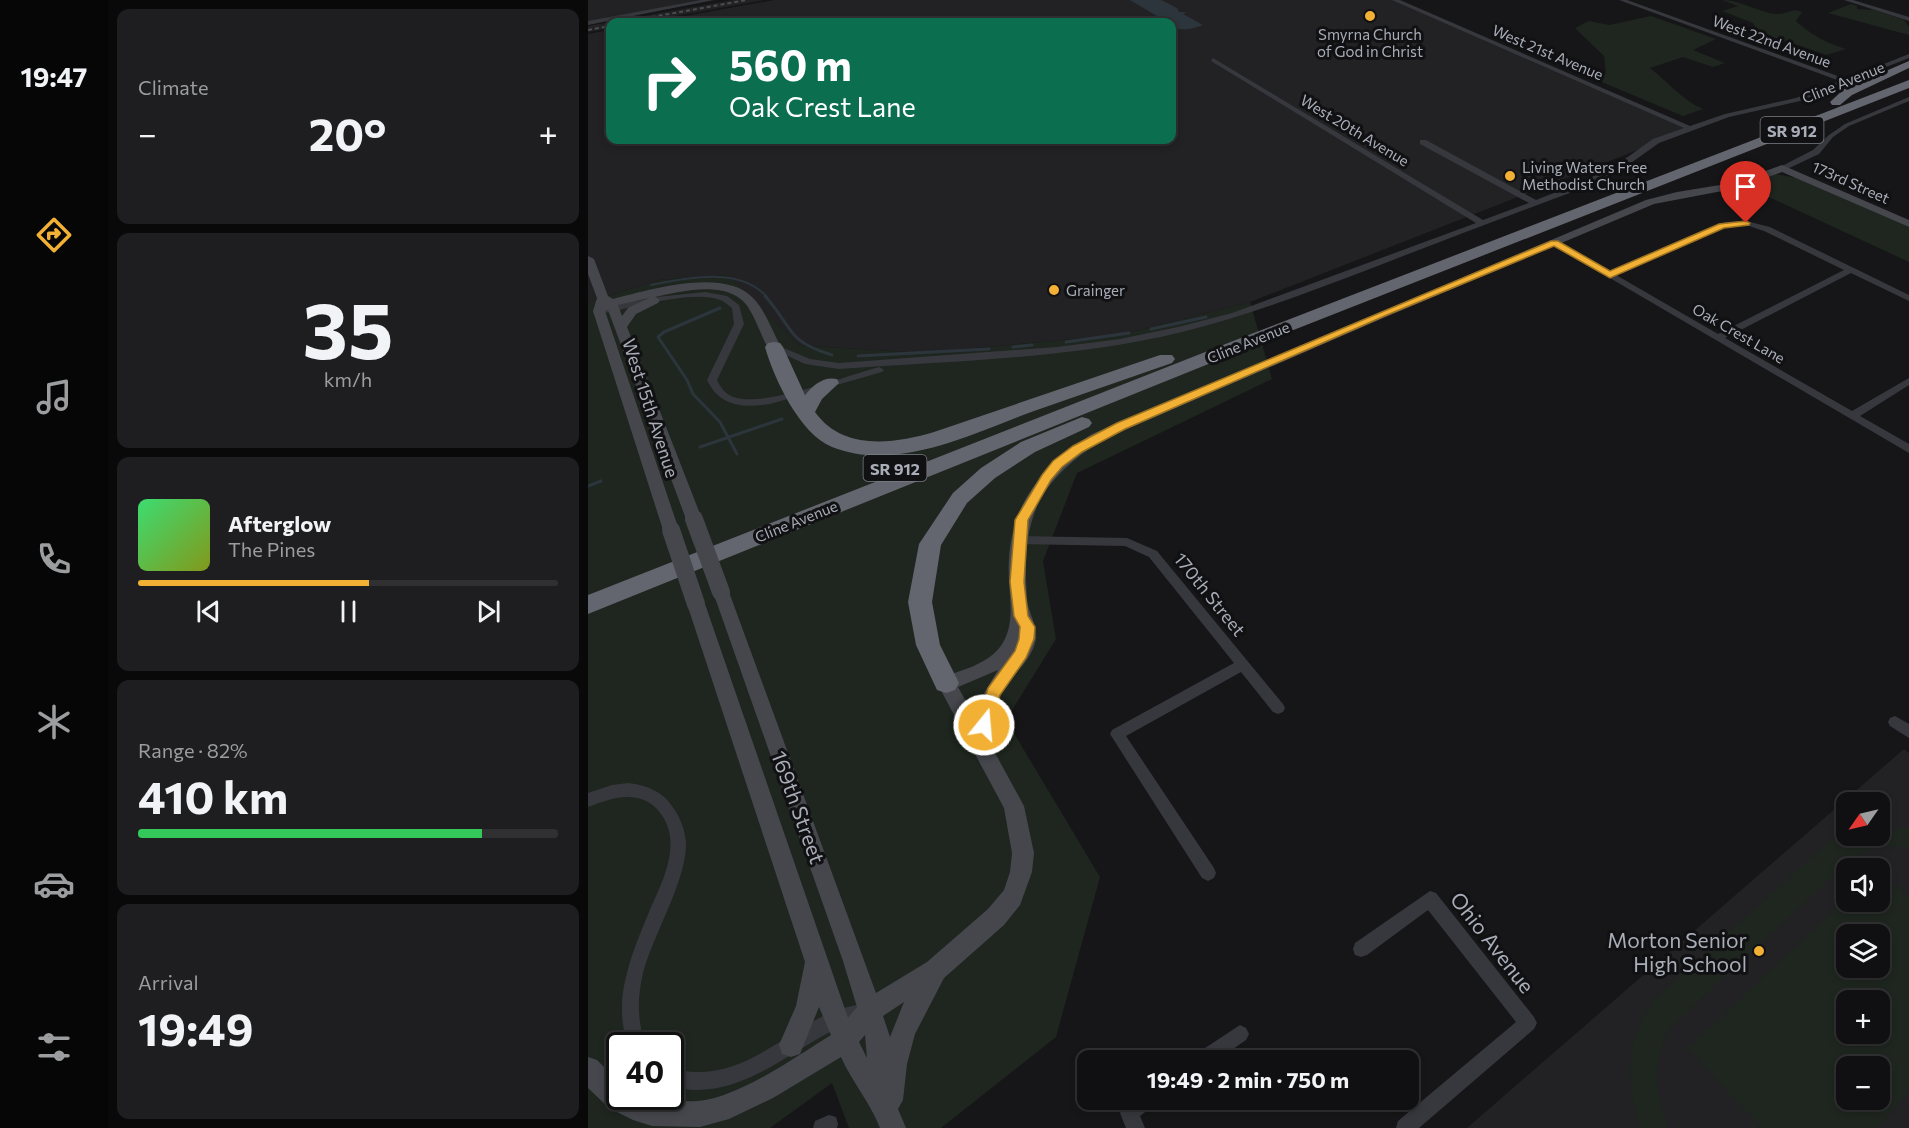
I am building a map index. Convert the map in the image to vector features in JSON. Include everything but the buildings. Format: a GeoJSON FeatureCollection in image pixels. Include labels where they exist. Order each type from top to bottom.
{"type":"FeatureCollection","features":[{"type":"Feature","properties":{"kind":"highway"},"geometry":{"type":"LineString","coordinates":[[1836,102],[1848,92],[1909,64]]}},
{"type":"Feature","properties":{"kind":"highway","name":"Cline Avenue"},"geometry":{"type":"LineString","coordinates":[[588,589],[1201,346],[1909,74]]}},
{"type":"Feature","properties":{"kind":"highway","name":"Cline Avenue"},"geometry":{"type":"LineString","coordinates":[[588,605],[1257,338],[1909,84]]}},
{"type":"Feature","properties":{"kind":"highway"},"geometry":{"type":"LineString","coordinates":[[946,683],[928,645],[920,602],[930,544],[960,498],[988,473],[1028,447],[1174,381],[1257,338]]}},
{"type":"Feature","properties":{"kind":"highway"},"geometry":{"type":"LineString","coordinates":[[774,347],[816,426],[833,439],[860,447],[880,449],[904,447],[941,437],[1201,346]]}},
{"type":"Feature","properties":{"kind":"highway"},"geometry":{"type":"LineString","coordinates":[[802,402],[830,383]]}},
{"type":"Feature","properties":{"kind":"main road","name":"173rd Street"},"geometry":{"type":"LineString","coordinates":[[1782,168],[1909,224]]}},
{"type":"Feature","properties":{"kind":"main road"},"geometry":{"type":"LineString","coordinates":[[979,742],[993,692],[1021,654],[1027,639],[1028,627],[1021,616],[1017,582],[1018,540],[1022,520],[1046,478],[1064,459],[1097,437],[1383,313],[1664,198],[1734,186],[1782,168]]}},
{"type":"Feature","properties":{"kind":"main road","name":"West 15th Avenue"},"geometry":{"type":"LineString","coordinates":[[588,259],[603,307],[607,334],[671,530]]}},
{"type":"Feature","properties":{"kind":"main road"},"geometry":{"type":"LineString","coordinates":[[603,307],[686,287],[709,286],[734,290],[749,301],[774,347]]}},
{"type":"Feature","properties":{"kind":"main road"},"geometry":{"type":"LineString","coordinates":[[621,326],[632,310],[654,300]]}},
{"type":"Feature","properties":{"kind":"main road","name":"West 15th Avenue"},"geometry":{"type":"LineString","coordinates":[[603,307],[621,326],[694,519]]}},
{"type":"Feature","properties":{"kind":"main road"},"geometry":{"type":"LineString","coordinates":[[588,329],[607,334]]}},
{"type":"Feature","properties":{"kind":"main road","name":"169th Street"},"geometry":{"type":"LineString","coordinates":[[694,519],[854,961],[879,1041],[887,1114]]}},
{"type":"Feature","properties":{"kind":"main road","name":"169th Street"},"geometry":{"type":"LineString","coordinates":[[671,530],[841,1029],[855,1061],[887,1114]]}},
{"type":"Feature","properties":{"kind":"main road"},"geometry":{"type":"LineString","coordinates":[[588,1069],[618,1099],[652,1113],[700,1114],[729,1106],[764,1089],[841,1029],[935,970],[996,917],[1012,897],[1021,873],[1023,853],[1014,806],[946,683],[971,675],[1005,654],[1021,616]]}},
{"type":"Feature","properties":{"kind":"main road"},"geometry":{"type":"LineString","coordinates":[[791,1045],[805,1018],[812,992],[816,961]]}},
{"type":"Feature","properties":{"kind":"main road"},"geometry":{"type":"LineString","coordinates":[[887,1114],[894,1061],[901,1036],[909,1015],[935,970]]}},
{"type":"Feature","properties":{"kind":"street"},"geometry":{"type":"LineString","coordinates":[[615,18],[710,0]]}},
{"type":"Feature","properties":{"kind":"street","name":"West 21st Avenue"},"geometry":{"type":"LineString","coordinates":[[1395,0],[1691,129]]}},
{"type":"Feature","properties":{"kind":"street","name":"West 22nd Avenue"},"geometry":{"type":"LineString","coordinates":[[1622,0],[1846,81]]}},
{"type":"Feature","properties":{"kind":"street"},"geometry":{"type":"LineString","coordinates":[[1847,0],[1909,19]]}},
{"type":"Feature","properties":{"kind":"street"},"geometry":{"type":"LineString","coordinates":[[588,23],[606,20]]}},
{"type":"Feature","properties":{"kind":"street","name":"Cline Avenue"},"geometry":{"type":"LineString","coordinates":[[774,347],[808,362],[839,366],[1057,351],[1120,342],[1187,328],[1235,315],[1601,177],[1621,166],[1650,144],[1726,116],[1798,100],[1909,56]]}},
{"type":"Feature","properties":{"kind":"street","name":"West 20th Avenue"},"geometry":{"type":"LineString","coordinates":[[1213,60],[1482,223]]}},
{"type":"Feature","properties":{"kind":"street"},"geometry":{"type":"LineString","coordinates":[[1782,168],[1816,152],[1831,136],[1847,125],[1909,99]]}},
{"type":"Feature","properties":{"kind":"street"},"geometry":{"type":"LineString","coordinates":[[1423,142],[1535,203]]}},
{"type":"Feature","properties":{"kind":"street"},"geometry":{"type":"LineString","coordinates":[[1610,275],[1722,225],[1746,223],[1767,229],[1909,298]]}},
{"type":"Feature","properties":{"kind":"street","name":"Oak Crest Lane"},"geometry":{"type":"LineString","coordinates":[[1554,243],[1909,449]]}},
{"type":"Feature","properties":{"kind":"street"},"geometry":{"type":"LineString","coordinates":[[1718,338],[1851,270]]}},
{"type":"Feature","properties":{"kind":"street"},"geometry":{"type":"LineString","coordinates":[[603,307],[682,295],[708,295],[727,299],[737,306],[740,315],[739,324],[712,380],[719,394],[734,401],[754,404],[802,402]]}},
{"type":"Feature","properties":{"kind":"street","name":"Cline Avenue"},"geometry":{"type":"LineString","coordinates":[[830,383],[862,373],[923,361]]}},
{"type":"Feature","properties":{"kind":"street"},"geometry":{"type":"LineString","coordinates":[[1852,416],[1909,381]]}},
{"type":"Feature","properties":{"kind":"street","name":"170th Street"},"geometry":{"type":"LineString","coordinates":[[1018,540],[1127,542],[1145,549],[1161,561],[1278,708]]}},
{"type":"Feature","properties":{"kind":"street"},"geometry":{"type":"LineString","coordinates":[[1208,873],[1117,734],[1243,664]]}},
{"type":"Feature","properties":{"kind":"street"},"geometry":{"type":"LineString","coordinates":[[1895,722],[1909,732]]}},
{"type":"Feature","properties":{"kind":"street"},"geometry":{"type":"LineString","coordinates":[[588,800],[610,791],[631,790],[647,795],[660,802],[669,811],[679,840],[678,856],[648,933],[632,989],[628,1012],[631,1032]]}},
{"type":"Feature","properties":{"kind":"street","name":"Ohio Avenue"},"geometry":{"type":"LineString","coordinates":[[1361,949],[1430,899],[1528,1023],[1405,1128]]}},
{"type":"Feature","properties":{"kind":"street"},"geometry":{"type":"LineString","coordinates":[[684,1082],[706,1083],[734,1075],[791,1045],[841,1029]]}},
{"type":"Feature","properties":{"kind":"street"},"geometry":{"type":"LineString","coordinates":[[1217,1050],[1240,1034]]}},
{"type":"Feature","properties":{"kind":"street"},"geometry":{"type":"LineString","coordinates":[[1133,1110],[1129,1113],[1136,1128]]}},
{"type":"Feature","properties":{"kind":"shaded area"},"geometry":{"type":"Polygon","coordinates":[[[588,0],[717,0],[606,18],[588,23],[588,0]]]}},
{"type":"Feature","properties":{"kind":"shaded area"},"geometry":{"type":"Polygon","coordinates":[[[733,0],[764,0],[664,18],[632,18],[733,0]]]}},
{"type":"Feature","properties":{"kind":"shaded area"},"geometry":{"type":"Polygon","coordinates":[[[774,0],[1393,0],[1691,129],[1250,302],[1120,335],[920,353],[799,345],[727,275],[659,280],[588,302],[588,34],[606,31],[606,144],[1176,144],[1176,18],[674,18],[774,0]]]}},
{"type":"Feature","properties":{"kind":"shaded area"},"geometry":{"type":"Polygon","coordinates":[[[1130,0],[1161,0],[1177,8],[1179,12],[1186,12],[1183,14],[1203,25],[1180,29],[1176,28],[1176,18],[1160,18],[1130,0]]]}},
{"type":"Feature","properties":{"kind":"shaded area"},"geometry":{"type":"Polygon","coordinates":[[[1722,0],[1737,2],[1773,14],[1802,12],[1796,21],[1819,38],[1846,49],[1826,55],[1790,42],[1753,34],[1756,29],[1753,23],[1722,11],[1738,6],[1722,0]]]}},
{"type":"Feature","properties":{"kind":"shaded area"},"geometry":{"type":"Polygon","coordinates":[[[1851,4],[1857,6],[1857,9],[1874,10],[1904,20],[1909,27],[1909,35],[1828,13],[1851,4]]]}},
{"type":"Feature","properties":{"kind":"shaded area"},"geometry":{"type":"Polygon","coordinates":[[[1651,16],[1716,39],[1693,50],[1725,63],[1713,67],[1683,57],[1650,68],[1682,96],[1703,109],[1683,116],[1597,80],[1606,73],[1604,56],[1575,28],[1589,21],[1609,25],[1651,16]]]}},
{"type":"Feature","properties":{"kind":"shaded area"},"geometry":{"type":"Polygon","coordinates":[[[606,23],[606,29],[588,32],[588,26],[606,23]]]}},
{"type":"Feature","properties":{"kind":"shaded area"},"geometry":{"type":"Polygon","coordinates":[[[1775,174],[1797,178],[1909,227],[1909,262],[1745,186],[1775,174]]]}},
{"type":"Feature","properties":{"kind":"shaded area"},"geometry":{"type":"Polygon","coordinates":[[[728,275],[799,345],[920,353],[1120,335],[1250,302],[1272,379],[1077,473],[1043,561],[1056,639],[1006,720],[1100,877],[1056,1037],[941,1128],[849,1128],[832,1083],[770,1128],[588,1128],[588,302],[659,280],[728,275]]]}},
{"type":"Feature","properties":{"kind":"shaded area","name":"Morton Senior High School"},"geometry":{"type":"Polygon","coordinates":[[[1904,749],[1909,753],[1909,1128],[1467,1128],[1836,808],[1836,846],[1890,846],[1890,792],[1854,792],[1904,749]]]}},
{"type":"Feature","properties":{"kind":"shaded area"},"geometry":{"type":"Polygon","coordinates":[[[1890,827],[1909,829],[1909,848],[1878,848],[1854,858],[1836,858],[1836,873],[1669,1029],[1660,1053],[1657,1078],[1660,1103],[1669,1128],[1641,1128],[1635,1111],[1630,1076],[1634,1042],[1647,1011],[1658,996],[1836,838],[1836,846],[1890,846],[1890,827]]]}},
{"type":"Feature","properties":{"kind":"shaded area"},"geometry":{"type":"Polygon","coordinates":[[[1890,881],[1909,897],[1909,1092],[1877,1128],[1761,1128],[1688,1048],[1836,908],[1836,912],[1890,912],[1890,881]]]}},
{"type":"Feature","properties":{"kind":"waterway"},"geometry":{"type":"LineString","coordinates":[[651,285],[696,278],[727,278],[755,287],[767,297]]}},
{"type":"Feature","properties":{"kind":"waterway"},"geometry":{"type":"LineString","coordinates":[[765,296],[798,339],[817,350],[832,355]]}},
{"type":"Feature","properties":{"kind":"waterway"},"geometry":{"type":"LineString","coordinates":[[720,308],[664,332],[658,337],[687,380],[693,394],[720,422],[728,437]]}},
{"type":"Feature","properties":{"kind":"waterway"},"geometry":{"type":"LineString","coordinates":[[1151,329],[1206,317]]}},
{"type":"Feature","properties":{"kind":"waterway"},"geometry":{"type":"LineString","coordinates":[[1066,342],[1129,333]]}},
{"type":"Feature","properties":{"kind":"waterway"},"geometry":{"type":"LineString","coordinates":[[1013,347],[1032,345]]}},
{"type":"Feature","properties":{"kind":"waterway"},"geometry":{"type":"LineString","coordinates":[[858,356],[989,349]]}},
{"type":"Feature","properties":{"kind":"waterway"},"geometry":{"type":"LineString","coordinates":[[728,437],[782,419]]}},
{"type":"Feature","properties":{"kind":"waterway"},"geometry":{"type":"LineString","coordinates":[[700,447],[728,437]]}},
{"type":"Feature","properties":{"kind":"waterway"},"geometry":{"type":"LineString","coordinates":[[728,437],[737,454]]}},
{"type":"Feature","properties":{"kind":"waterway"},"geometry":{"type":"LineString","coordinates":[[588,486],[601,481]]}},
{"type":"Feature","properties":{"kind":"railway"},"geometry":{"type":"LineString","coordinates":[[646,18],[747,0]]}},
{"type":"Feature","properties":{"kind":"railway"},"geometry":{"type":"LineString","coordinates":[[588,30],[606,27]]}},
{"type":"Feature","properties":{"kind":"place","name":"Smyrna Church of God in Christ"},"geometry":{"type":"Point","coordinates":[1370,16]}},
{"type":"Feature","properties":{"kind":"place","name":"Living Waters Free Methodist Church"},"geometry":{"type":"Point","coordinates":[1510,176]}},
{"type":"Feature","properties":{"kind":"place","name":"Grainger"},"geometry":{"type":"Point","coordinates":[1054,290]}},
{"type":"Feature","properties":{"kind":"place","name":"Morton Senior High School"},"geometry":{"type":"Point","coordinates":[1759,951]}},
{"type":"Feature","properties":{"kind":"route"},"geometry":{"type":"LineString","coordinates":[[984,725],[993,692],[1021,654],[1027,639],[1028,627],[1021,616],[1017,582],[1018,540],[1022,520],[1046,478],[1058,464],[1077,449],[1121,426],[1383,313],[1554,243],[1610,275],[1722,225],[1746,223]]}}]}
